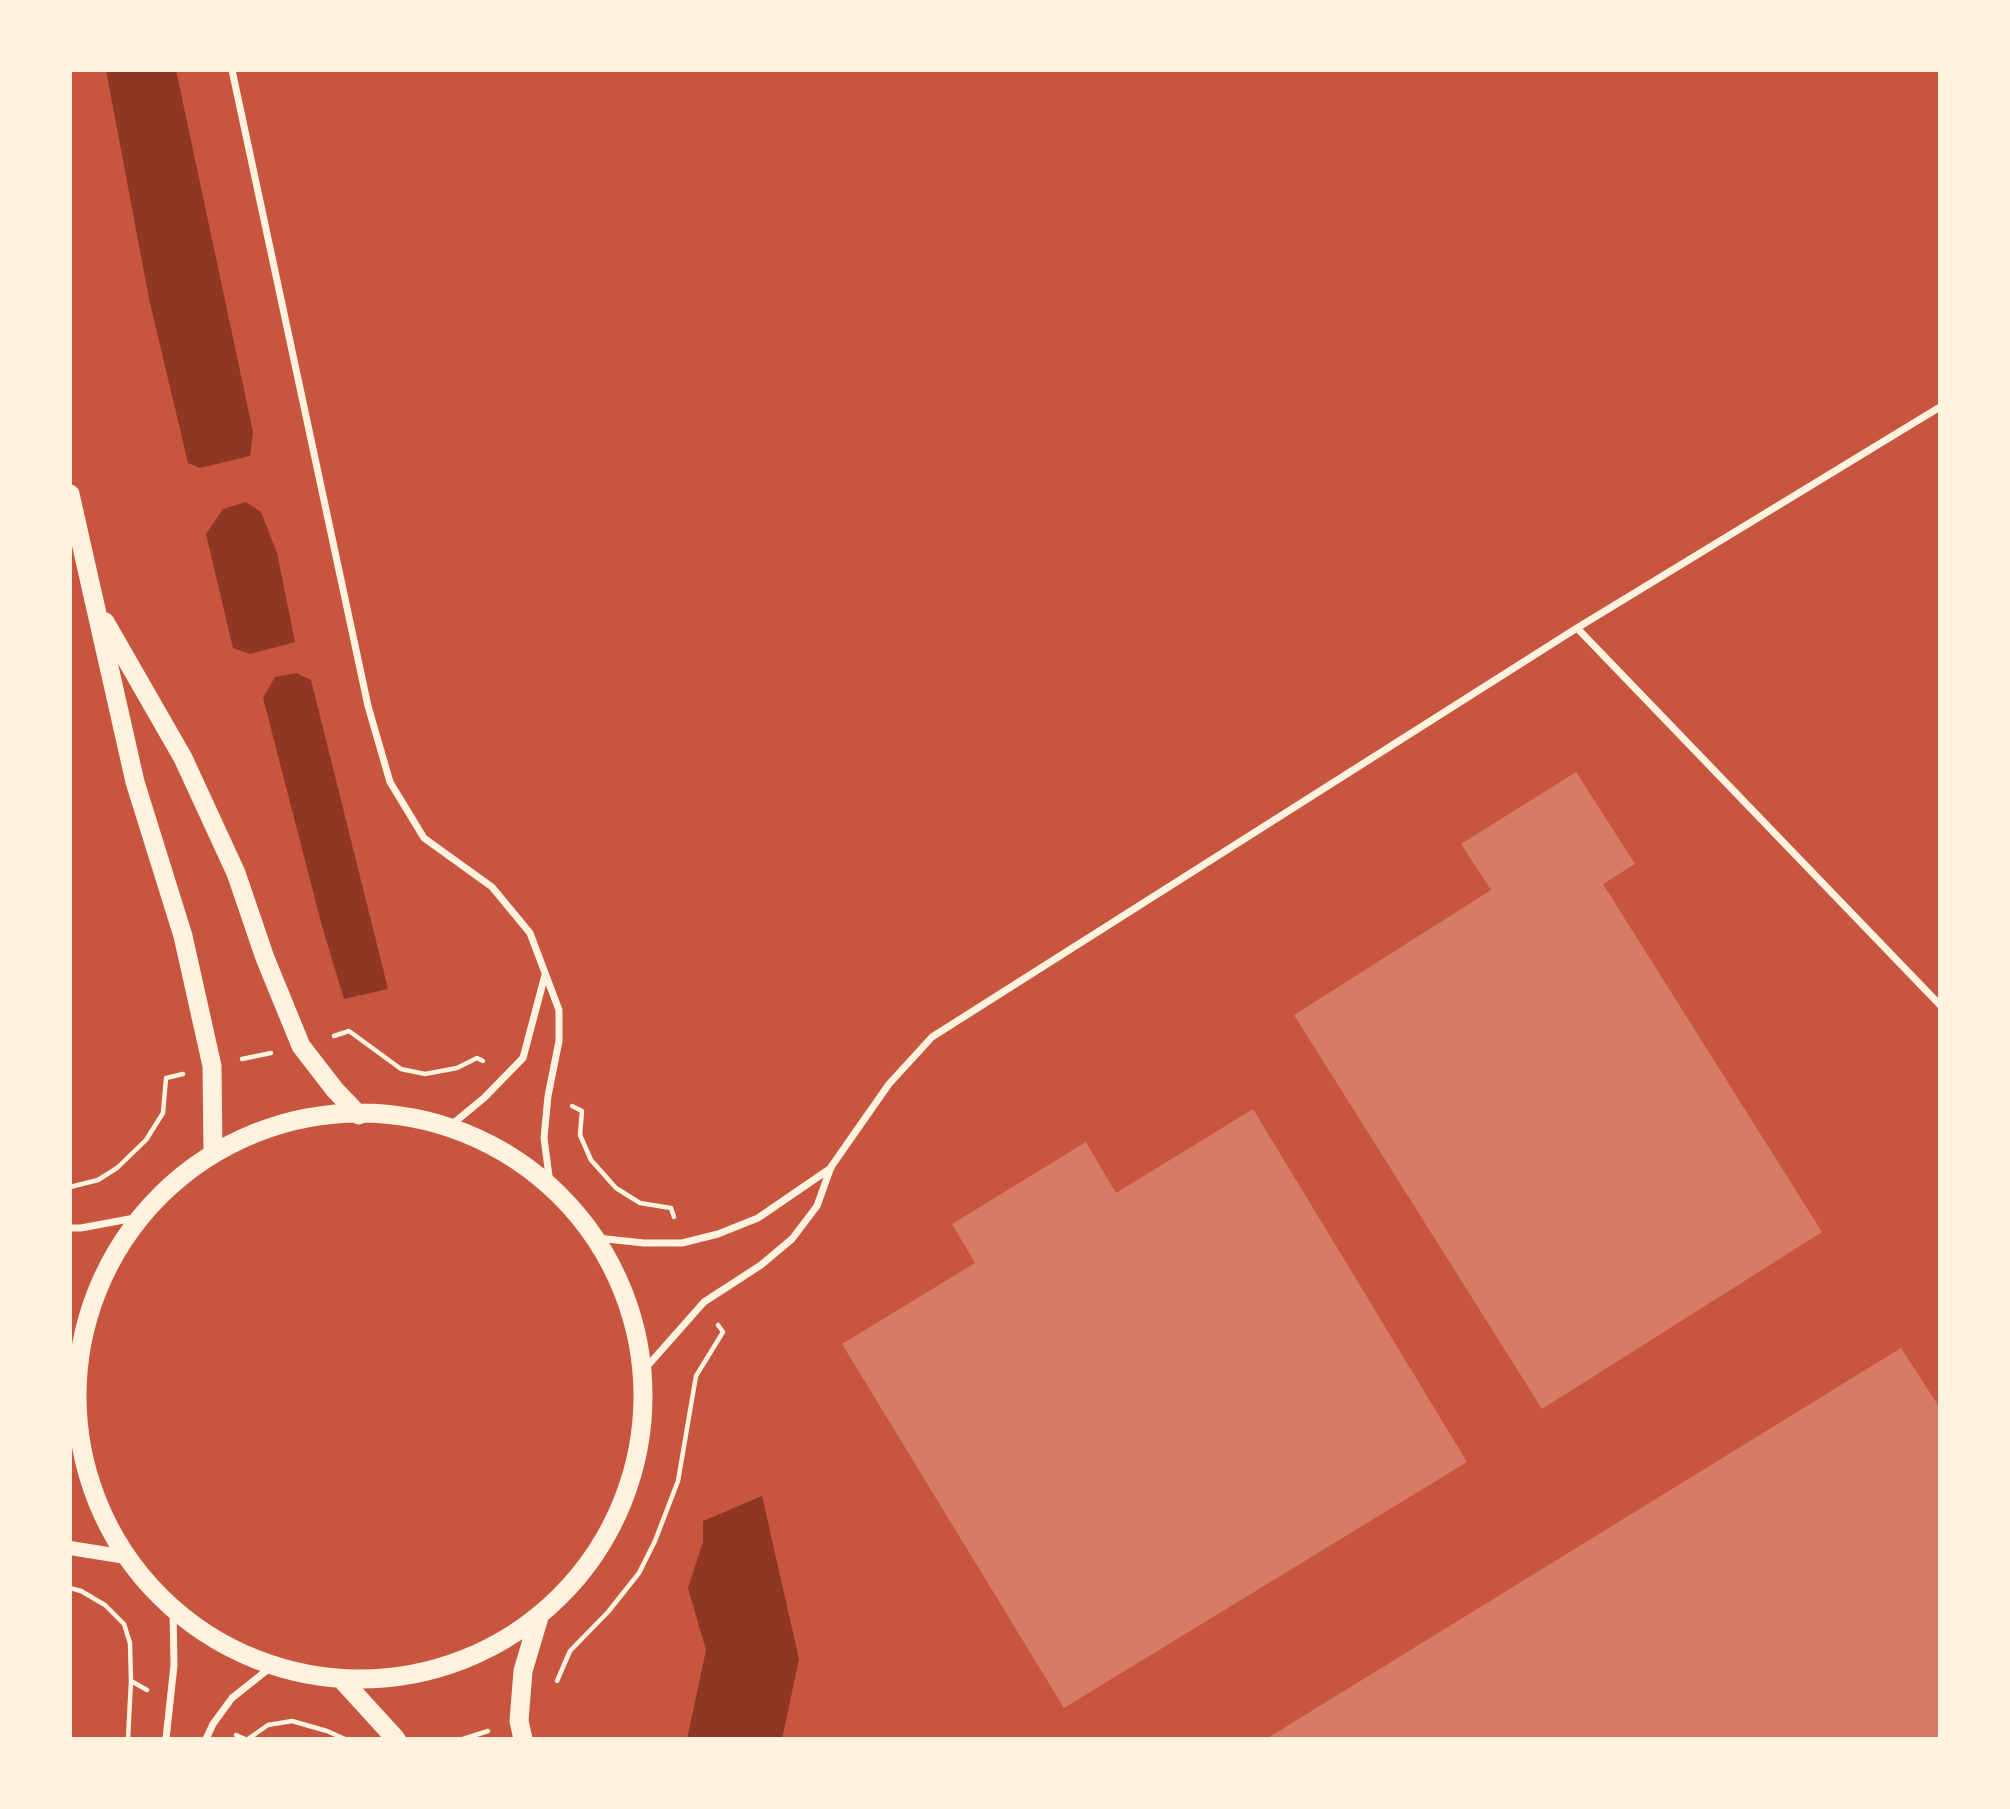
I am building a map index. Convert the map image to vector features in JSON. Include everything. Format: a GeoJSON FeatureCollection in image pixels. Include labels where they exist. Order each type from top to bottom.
{"type":"FeatureCollection","features":[{"type":"Feature","properties":{"kind":"highway"},"geometry":{"type":"LineString","coordinates":[[70,494],[135,782],[183,936],[212,1066],[213,1153]]}},
{"type":"Feature","properties":{"kind":"highway"},"geometry":{"type":"LineString","coordinates":[[95,605],[188,769],[241,884],[265,958],[301,1046],[335,1090],[359,1115]]}},
{"type":"Feature","properties":{"kind":"highway"},"geometry":{"type":"LineString","coordinates":[[401,1114],[450,1126],[503,1150],[550,1184],[597,1238],[628,1302],[643,1371],[639,1449],[614,1524],[570,1588],[539,1617],[486,1649],[430,1672],[343,1681],[271,1667],[219,1644],[173,1611],[126,1558],[93,1494],[74,1430],[74,1358],[99,1286],[139,1217],[173,1182],[213,1153],[279,1124],[316,1118],[401,1114]]}},
{"type":"Feature","properties":{"kind":"highway"},"geometry":{"type":"LineString","coordinates":[[521,1730],[523,1671],[539,1617]]}},
{"type":"Feature","properties":{"kind":"highway"},"geometry":{"type":"LineString","coordinates":[[343,1681],[396,1739]]}},
{"type":"Feature","properties":{"kind":"main road"},"geometry":{"type":"LineString","coordinates":[[70,1548],[126,1558]]}},
{"type":"Feature","properties":{"kind":"street"},"geometry":{"type":"LineString","coordinates":[[232,70],[368,706],[390,782],[424,838],[492,887],[530,933],[559,1010],[559,1041],[548,1096],[544,1138],[550,1184]]}},
{"type":"Feature","properties":{"kind":"street"},"geometry":{"type":"LineString","coordinates":[[643,1371],[704,1302],[761,1265],[792,1239],[817,1206],[831,1167],[889,1084],[932,1037],[1577,628],[1940,407]]}},
{"type":"Feature","properties":{"kind":"street"},"geometry":{"type":"LineString","coordinates":[[1577,628],[1940,1004]]}},
{"type":"Feature","properties":{"kind":"street"},"geometry":{"type":"LineString","coordinates":[[450,1126],[484,1098],[523,1058],[545,974]]}},
{"type":"Feature","properties":{"kind":"street"},"geometry":{"type":"LineString","coordinates":[[597,1238],[644,1243],[682,1242],[718,1234],[758,1218],[831,1167]]}},
{"type":"Feature","properties":{"kind":"street"},"geometry":{"type":"LineString","coordinates":[[70,1228],[139,1217]]}},
{"type":"Feature","properties":{"kind":"street"},"geometry":{"type":"LineString","coordinates":[[166,1739],[174,1665],[173,1611]]}},
{"type":"Feature","properties":{"kind":"street"},"geometry":{"type":"LineString","coordinates":[[206,1739],[213,1724],[232,1698],[271,1667]]}},
{"type":"Feature","properties":{"kind":"path"},"geometry":{"type":"LineString","coordinates":[[70,1187],[97,1181],[117,1168],[146,1140],[163,1113],[166,1078],[212,1066],[301,1046],[349,1031],[401,1069],[425,1074],[457,1068],[477,1058],[509,1074]]}},
{"type":"Feature","properties":{"kind":"path"},"geometry":{"type":"LineString","coordinates":[[548,1096],[582,1111],[580,1135],[591,1160],[616,1188],[640,1203],[671,1208],[682,1242]]}},
{"type":"Feature","properties":{"kind":"path"},"geometry":{"type":"LineString","coordinates":[[555,1691],[570,1651],[608,1612],[639,1573],[655,1541],[678,1481],[696,1376],[723,1332],[704,1302]]}},
{"type":"Feature","properties":{"kind":"path"},"geometry":{"type":"LineString","coordinates":[[128,1739],[131,1681]]}},
{"type":"Feature","properties":{"kind":"path"},"geometry":{"type":"LineString","coordinates":[[248,1739],[268,1725],[292,1721],[345,1739]]}},
{"type":"Feature","properties":{"kind":"path"},"geometry":{"type":"LineString","coordinates":[[463,1739],[521,1730]]}},
{"type":"Feature","properties":{"kind":"shaded area"},"geometry":{"type":"Polygon","coordinates":[[[106,70],[176,70],[253,432],[250,456],[200,468],[188,463],[149,299],[106,70]]]}},
{"type":"Feature","properties":{"kind":"shaded area"},"geometry":{"type":"Polygon","coordinates":[[[246,502],[261,512],[277,553],[295,642],[250,654],[233,648],[206,534],[223,509],[246,502]]]}},
{"type":"Feature","properties":{"kind":"shaded area"},"geometry":{"type":"Polygon","coordinates":[[[296,673],[311,680],[388,989],[344,999],[322,926],[263,698],[275,677],[296,673]]]}},
{"type":"Feature","properties":{"kind":"shaded area"},"geometry":{"type":"Polygon","coordinates":[[[762,1496],[799,1659],[782,1739],[687,1739],[706,1650],[688,1588],[703,1542],[703,1521],[762,1496]]]}},
{"type":"Feature","properties":{"kind":"building"},"geometry":{"type":"Polygon","coordinates":[[[1576,772],[1635,864],[1603,884],[1822,1232],[1542,1409],[1294,1015],[1491,890],[1461,844],[1576,772]]]}},
{"type":"Feature","properties":{"kind":"building"},"geometry":{"type":"Polygon","coordinates":[[[1253,1109],[1467,1462],[1064,1708],[842,1344],[975,1263],[952,1224],[1086,1142],[1116,1193],[1253,1109]]]}},
{"type":"Feature","properties":{"kind":"building"},"geometry":{"type":"Polygon","coordinates":[[[1901,1348],[1940,1408],[1940,1739],[1266,1739],[1901,1348]]]}}]}
